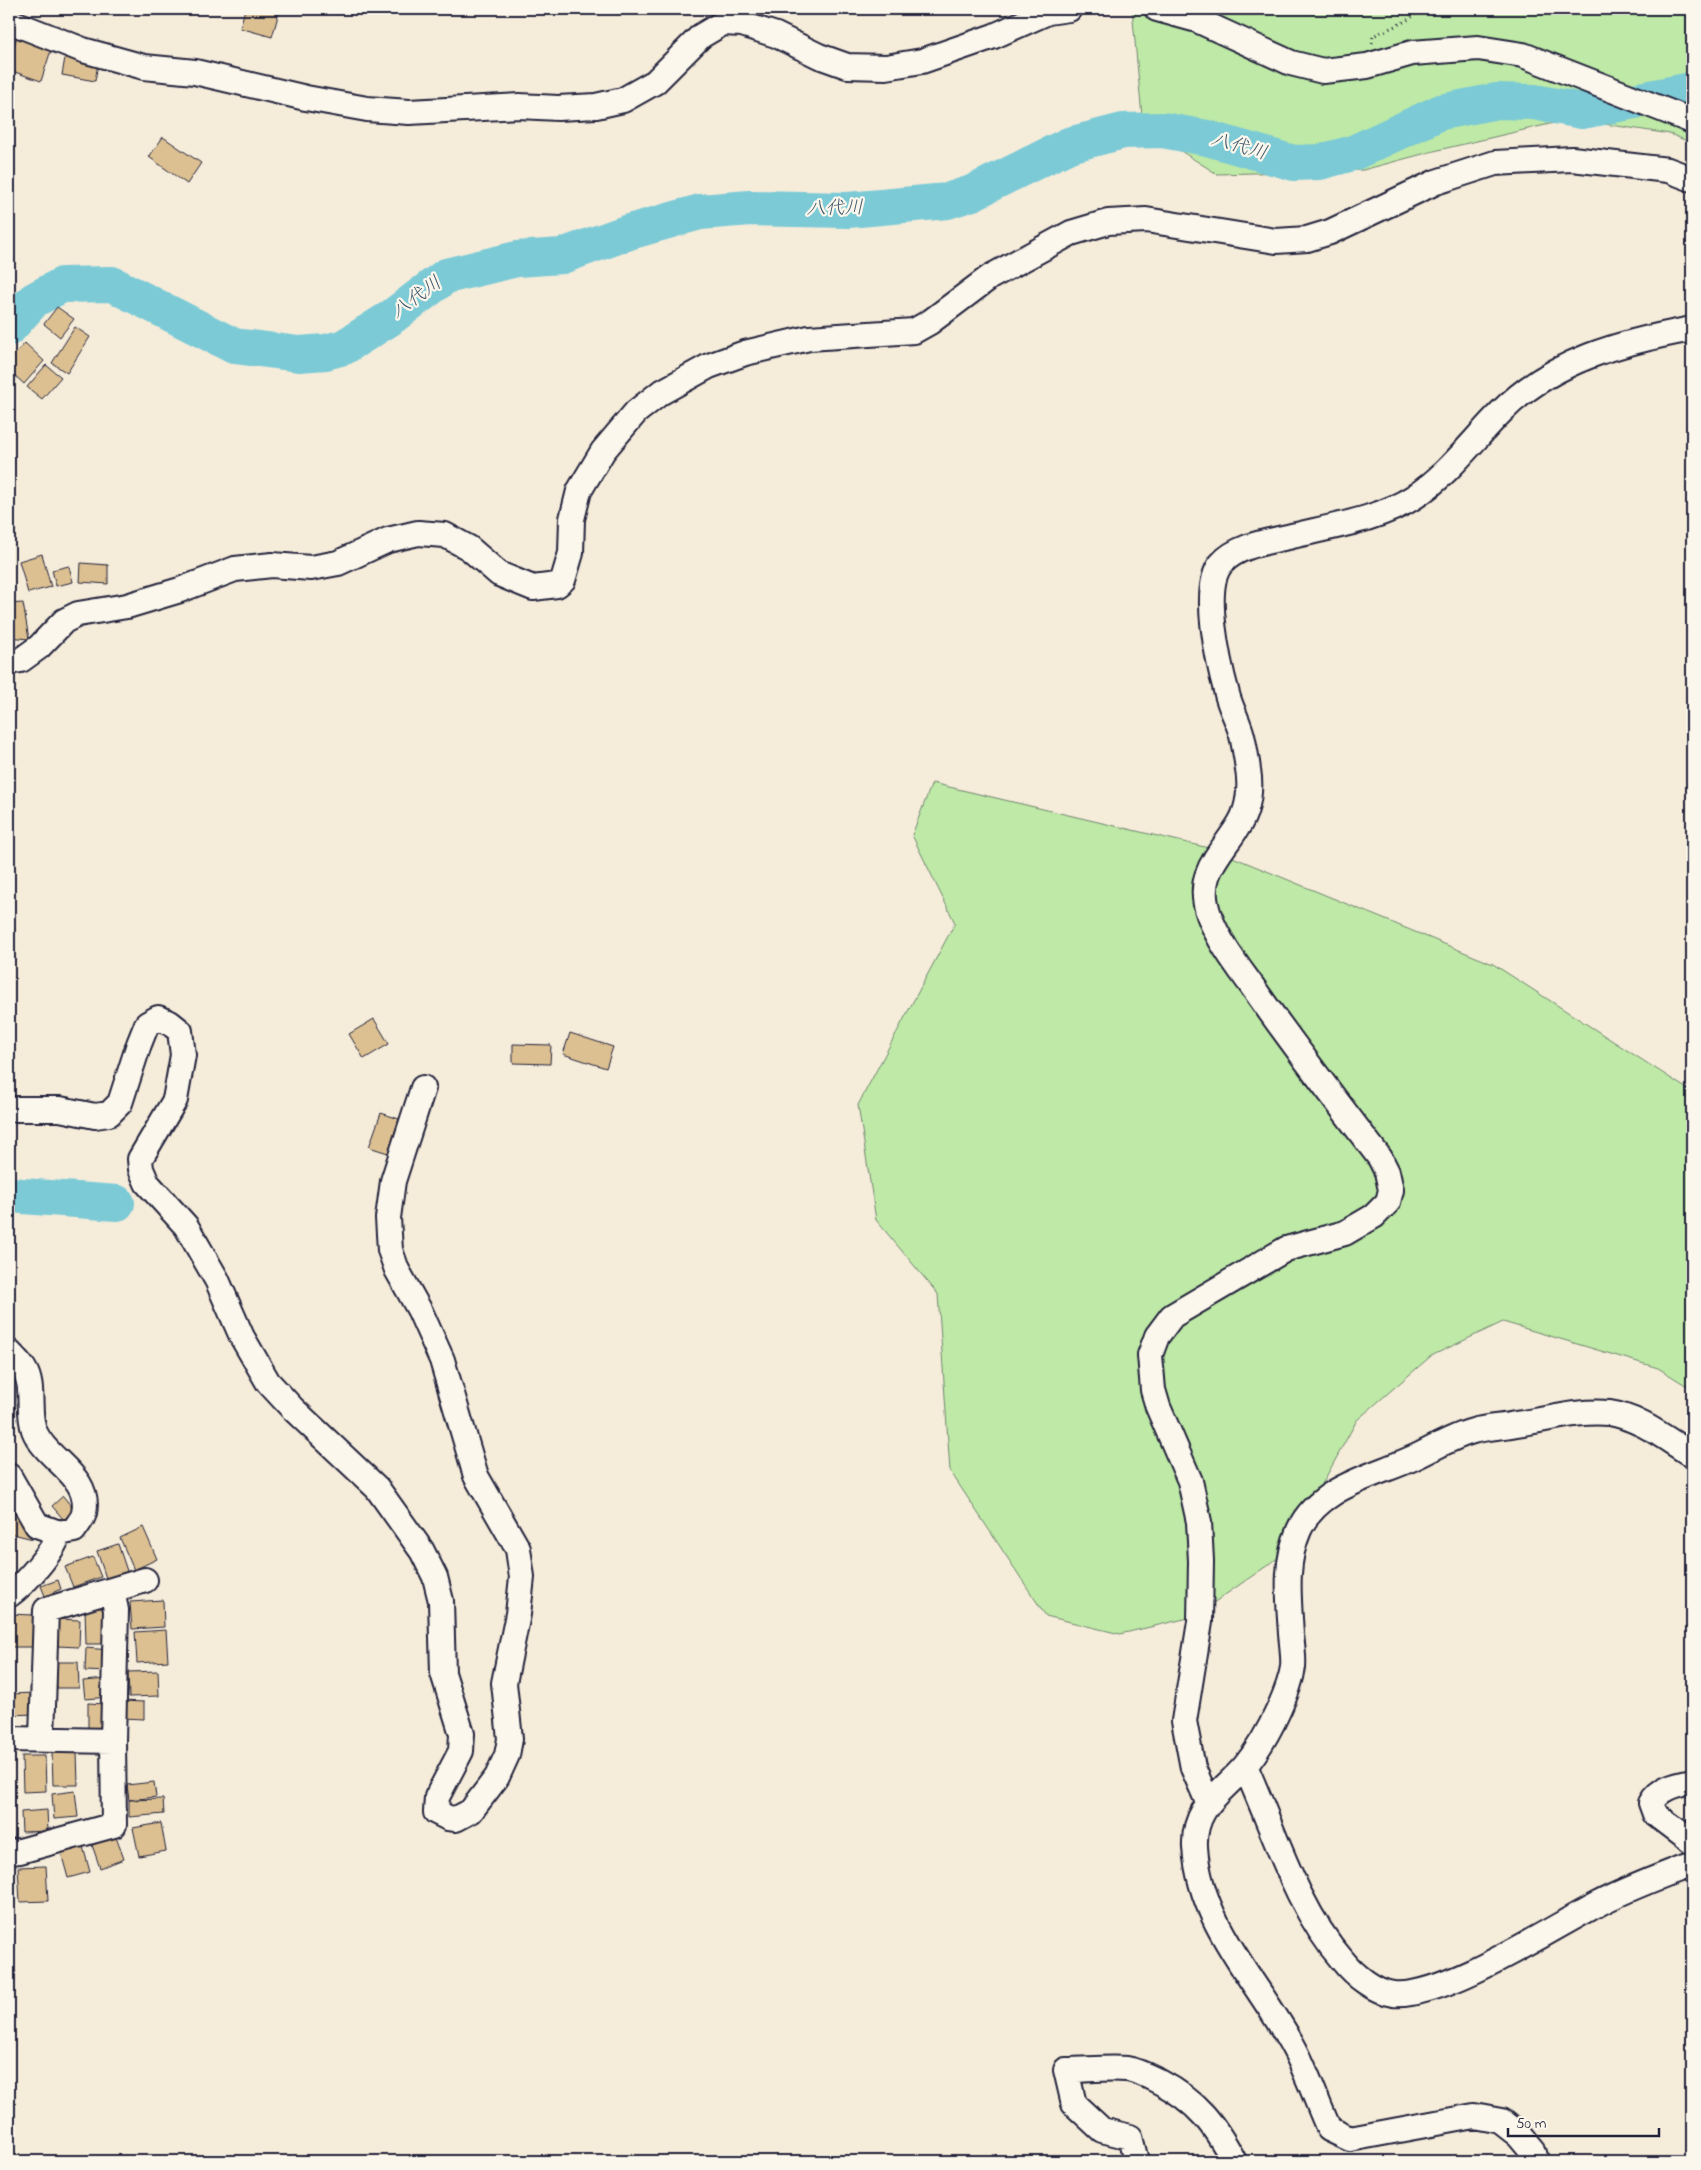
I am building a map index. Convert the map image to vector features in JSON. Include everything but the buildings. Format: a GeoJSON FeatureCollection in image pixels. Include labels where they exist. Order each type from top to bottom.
{"type":"FeatureCollection","features":[{"type":"Feature","properties":{"kind":"street"},"geometry":{"type":"LineString","coordinates":[[9,21],[83,50],[144,67],[195,72],[306,98],[359,108],[410,112],[520,106],[558,108],[596,106],[623,100],[656,82],[701,36],[723,23],[742,24],[776,35],[819,56],[847,66],[886,67],[922,61],[994,36],[1048,12],[1069,9]]}},
{"type":"Feature","properties":{"kind":"street"},"geometry":{"type":"LineString","coordinates":[[1157,9],[1197,20],[1291,63],[1323,71],[1367,66],[1412,53],[1478,48],[1522,55],[1692,121]]}},
{"type":"Feature","properties":{"kind":"street"},"geometry":{"type":"LineString","coordinates":[[9,662],[21,660],[39,647],[64,620],[78,614],[127,606],[180,590],[235,569],[272,565],[312,568],[338,564],[388,540],[418,533],[445,535],[469,548],[499,574],[533,588],[557,585],[563,580],[571,553],[572,518],[579,491],[603,451],[636,412],[660,393],[709,366],[745,352],[809,338],[914,331],[930,322],[990,277],[1071,233],[1108,222],[1146,220],[1276,241],[1300,239],[1330,232],[1436,182],[1495,163],[1572,160],[1668,170],[1692,179]]}},
{"type":"Feature","properties":{"kind":"street"},"geometry":{"type":"LineString","coordinates":[[1208,1802],[1193,1768],[1184,1721],[1200,1622],[1201,1561],[1199,1522],[1190,1481],[1158,1407],[1153,1390],[1150,1355],[1157,1336],[1172,1316],[1286,1249],[1346,1234],[1374,1216],[1388,1202],[1391,1190],[1387,1172],[1380,1158],[1288,1039],[1228,951],[1209,914],[1205,881],[1217,854],[1242,821],[1248,801],[1249,774],[1243,737],[1227,696],[1214,633],[1211,594],[1218,567],[1227,558],[1253,546],[1373,516],[1414,498],[1442,474],[1504,410],[1532,385],[1565,365],[1598,352],[1658,335],[1692,329]]}},
{"type":"Feature","properties":{"kind":"street"},"geometry":{"type":"LineString","coordinates":[[9,1109],[60,1109],[95,1116],[109,1114],[120,1103],[147,1024],[158,1018],[170,1023],[180,1031],[183,1055],[175,1100],[140,1159],[141,1169],[147,1183],[186,1226],[218,1280],[242,1337],[268,1382],[292,1408],[378,1488],[422,1551],[435,1577],[441,1601],[443,1673],[462,1734],[461,1751],[437,1797],[436,1812],[448,1818],[456,1818],[471,1811],[496,1777],[506,1755],[510,1740],[504,1683],[518,1614],[522,1577],[518,1549],[476,1476],[442,1360],[420,1311],[397,1270],[390,1250],[388,1218],[393,1181],[423,1088]]}},
{"type":"Feature","properties":{"kind":"street"},"geometry":{"type":"LineString","coordinates":[[9,1352],[25,1370],[34,1431],[44,1445],[78,1480],[84,1495],[84,1514],[74,1530],[59,1532],[37,1525],[9,1476]]}},
{"type":"Feature","properties":{"kind":"street"},"geometry":{"type":"LineString","coordinates":[[1536,2161],[1534,2153],[1519,2135],[1501,2121],[1474,2116],[1350,2139],[1329,2129],[1295,2050],[1268,2004],[1231,1951],[1205,1896],[1197,1867],[1195,1843],[1198,1822],[1208,1802],[1245,1766],[1266,1736],[1289,1686],[1293,1665],[1288,1577],[1299,1529],[1312,1510],[1331,1494],[1462,1434],[1586,1412],[1628,1416],[1692,1454]]}},
{"type":"Feature","properties":{"kind":"street"},"geometry":{"type":"LineString","coordinates":[[9,1595],[21,1585],[56,1543],[59,1532]]}},
{"type":"Feature","properties":{"kind":"street"},"geometry":{"type":"LineString","coordinates":[[42,1738],[46,1610],[145,1580]]}},
{"type":"Feature","properties":{"kind":"street"},"geometry":{"type":"LineString","coordinates":[[9,1852],[20,1851],[114,1826],[113,1741],[116,1610],[112,1590]]}},
{"type":"Feature","properties":{"kind":"street"},"geometry":{"type":"LineString","coordinates":[[9,1739],[42,1738],[113,1741]]}},
{"type":"Feature","properties":{"kind":"street"},"geometry":{"type":"LineString","coordinates":[[1245,1766],[1288,1869],[1327,1940],[1344,1962],[1360,1977],[1376,1988],[1392,1994],[1426,1990],[1446,1983],[1487,1964],[1598,1904],[1679,1869],[1692,1866]]}},
{"type":"Feature","properties":{"kind":"street"},"geometry":{"type":"LineString","coordinates":[[1692,1781],[1673,1785],[1655,1795],[1650,1803],[1655,1814],[1692,1842]]}},
{"type":"Feature","properties":{"kind":"street"},"geometry":{"type":"LineString","coordinates":[[1136,2161],[1130,2137],[1102,2130],[1074,2104],[1066,2070],[1128,2070],[1148,2076],[1178,2091],[1201,2109],[1223,2140],[1234,2161]]}},
{"type":"Feature","properties":{"kind":"path"},"geometry":{"type":"LineString","coordinates":[[1367,66],[1373,36],[1404,22],[1425,9]]}},
{"type":"Feature","properties":{"kind":"green space"},"geometry":{"type":"Polygon","coordinates":[[[1132,9],[1692,9],[1692,143],[1670,134],[1571,119],[1434,151],[1363,170],[1217,174],[1143,127],[1132,9]]]}},
{"type":"Feature","properties":{"kind":"green space"},"geometry":{"type":"Polygon","coordinates":[[[932,783],[1213,849],[1493,964],[1692,1092],[1692,1389],[1658,1368],[1503,1322],[1431,1356],[1357,1420],[1284,1554],[1193,1617],[1120,1634],[1046,1616],[950,1471],[938,1294],[876,1220],[858,1105],[955,923],[912,835],[932,783]]]}},
{"type":"Feature","properties":{"kind":"waterway","name":"八代川"},"geometry":{"type":"LineString","coordinates":[[9,328],[34,300],[62,285],[112,284],[234,346],[299,354],[326,352],[344,347],[389,319],[446,276],[517,259],[562,256],[629,232],[700,212],[750,208],[848,210],[947,201],[972,193],[1069,145],[1123,131],[1162,130],[1207,138],[1294,163],[1320,162],[1353,153],[1441,112],[1497,101],[1534,102],[1582,111],[1692,90]]}},
{"type":"Feature","properties":{"kind":"waterway"},"geometry":{"type":"LineString","coordinates":[[9,1195],[117,1203]]}}]}
